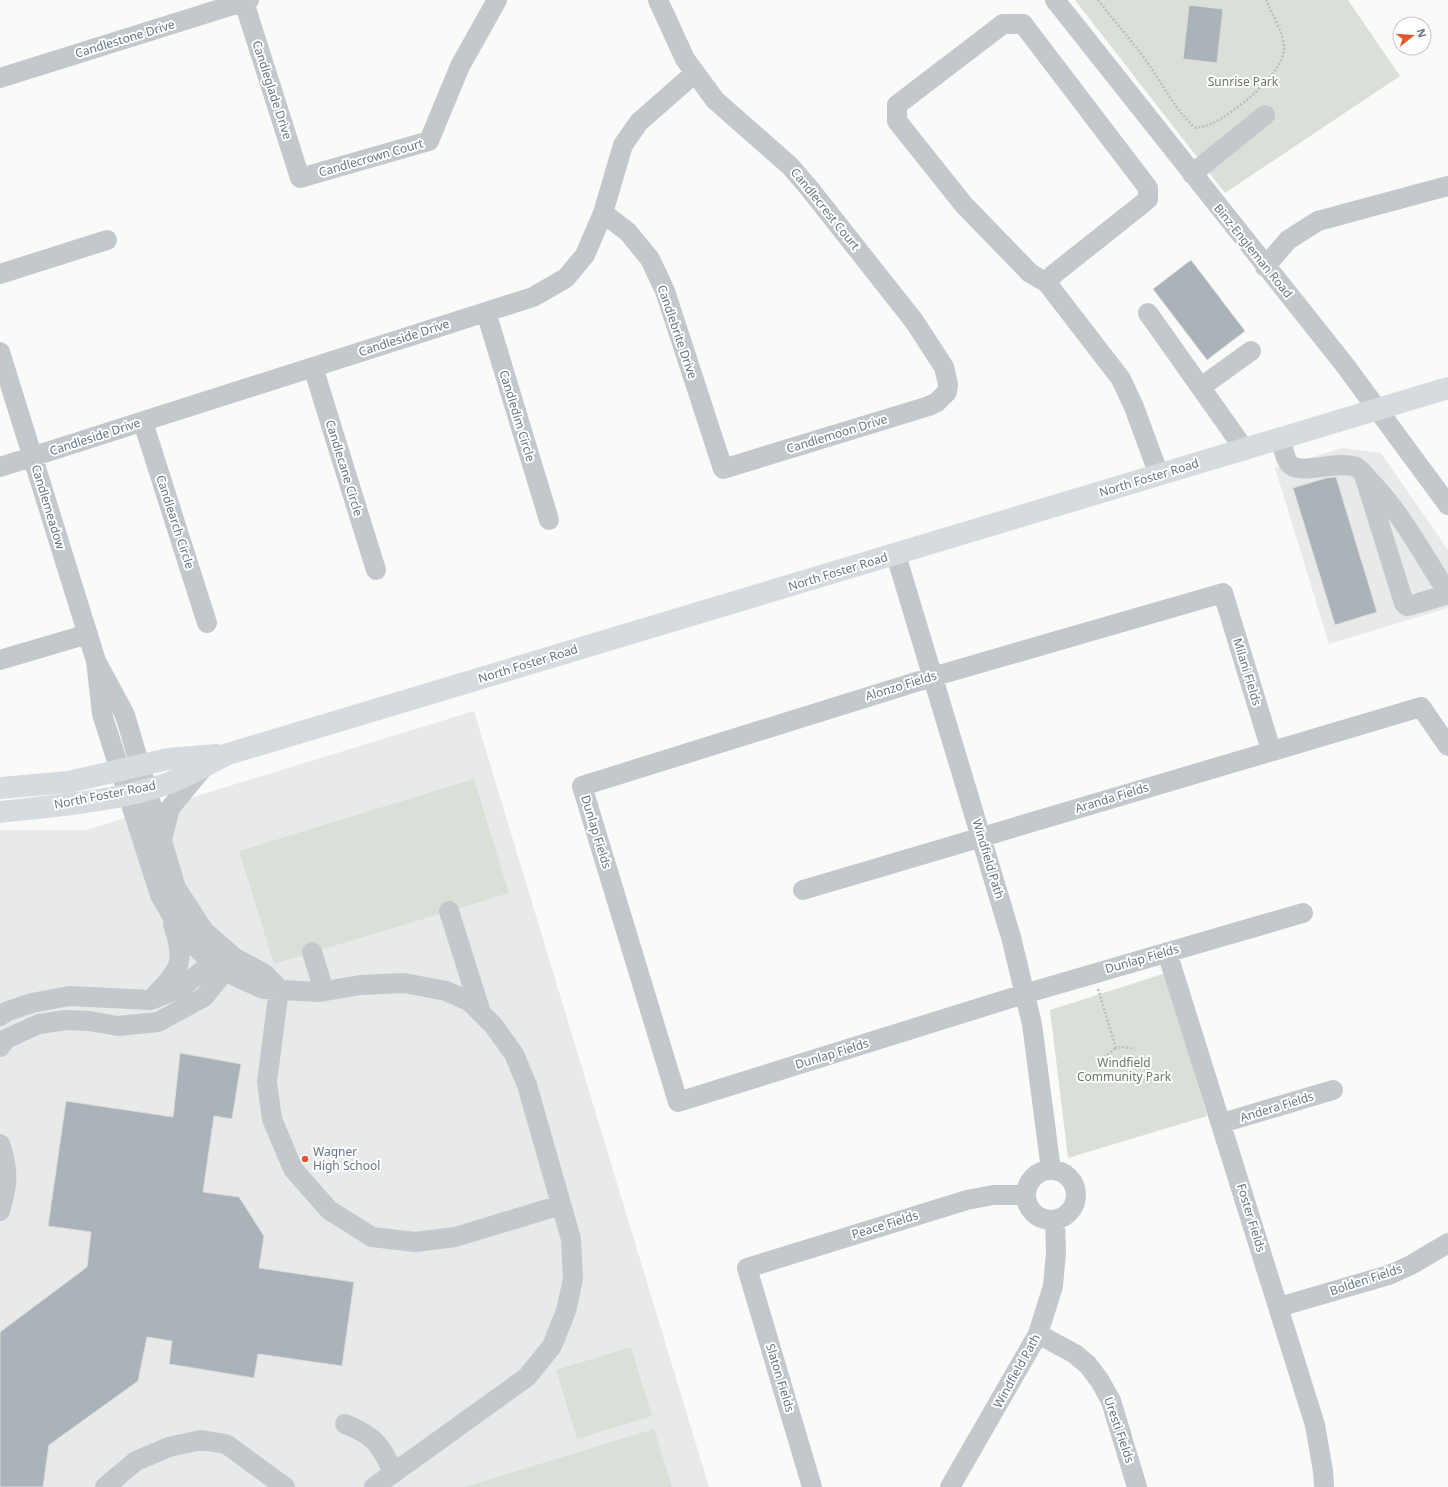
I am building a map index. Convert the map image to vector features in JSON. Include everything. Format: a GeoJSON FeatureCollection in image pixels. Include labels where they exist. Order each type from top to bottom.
{"type":"FeatureCollection","features":[{"type":"Feature","properties":{"kind":"main road","name":"North Foster Road"},"geometry":{"type":"LineString","coordinates":[[0,812],[78,802],[137,791],[173,781],[228,754],[896,555],[1448,388]]}},
{"type":"Feature","properties":{"kind":"main road","name":"North Foster Road"},"geometry":{"type":"LineString","coordinates":[[0,788],[69,782],[168,759],[228,754]]}},
{"type":"Feature","properties":{"kind":"street","name":"Candlecrown Court"},"geometry":{"type":"LineString","coordinates":[[300,178],[429,141],[460,66],[497,0]]}},
{"type":"Feature","properties":{"kind":"street","name":"Candlecrest Court"},"geometry":{"type":"LineString","coordinates":[[658,0],[685,59],[715,100],[790,166],[814,194],[914,321],[944,367],[948,384],[947,392]]}},
{"type":"Feature","properties":{"kind":"street","name":"Binz-Engleman Road"},"geometry":{"type":"LineString","coordinates":[[1055,0],[1344,364],[1448,505]]}},
{"type":"Feature","properties":{"kind":"street","name":"Candleglade Drive"},"geometry":{"type":"LineString","coordinates":[[247,1],[300,178]]}},
{"type":"Feature","properties":{"kind":"street","name":"Candlestone Drive"},"geometry":{"type":"LineString","coordinates":[[0,78],[247,1]]}},
{"type":"Feature","properties":{"kind":"street"},"geometry":{"type":"LineString","coordinates":[[1047,283],[1054,274],[1148,199],[1148,188],[1023,24],[1003,24],[897,105],[897,121],[964,205],[1030,273],[1047,283],[1121,379],[1136,413],[1159,475]]}},
{"type":"Feature","properties":{"kind":"street","name":"Candleside Drive"},"geometry":{"type":"LineString","coordinates":[[0,467],[533,297],[566,278],[585,255],[603,213],[623,145],[639,122],[695,73]]}},
{"type":"Feature","properties":{"kind":"street"},"geometry":{"type":"LineString","coordinates":[[1192,174],[1265,115]]}},
{"type":"Feature","properties":{"kind":"street"},"geometry":{"type":"LineString","coordinates":[[1265,266],[1288,240],[1318,222],[1448,186]]}},
{"type":"Feature","properties":{"kind":"street","name":"Candlebrite Drive"},"geometry":{"type":"LineString","coordinates":[[603,213],[628,232],[645,254],[665,292],[723,469]]}},
{"type":"Feature","properties":{"kind":"street"},"geometry":{"type":"LineString","coordinates":[[0,274],[106,240]]}},
{"type":"Feature","properties":{"kind":"street","name":"Candledim Circle"},"geometry":{"type":"LineString","coordinates":[[486,312],[549,520]]}},
{"type":"Feature","properties":{"kind":"street"},"geometry":{"type":"LineString","coordinates":[[1148,313],[1245,450]]}},
{"type":"Feature","properties":{"kind":"street"},"geometry":{"type":"LineString","coordinates":[[1201,387],[1250,351]]}},
{"type":"Feature","properties":{"kind":"street","name":"Candlemeadow"},"geometry":{"type":"LineString","coordinates":[[0,352],[96,661],[102,714],[119,771],[137,791]]}},
{"type":"Feature","properties":{"kind":"street","name":"Candlecane Circle"},"geometry":{"type":"LineString","coordinates":[[313,367],[376,570]]}},
{"type":"Feature","properties":{"kind":"street","name":"Candlemoon Drive"},"geometry":{"type":"LineString","coordinates":[[723,469],[929,406],[937,402],[947,392]]}},
{"type":"Feature","properties":{"kind":"street","name":"Candlearch Circle"},"geometry":{"type":"LineString","coordinates":[[143,422],[207,623]]}},
{"type":"Feature","properties":{"kind":"street"},"geometry":{"type":"LineString","coordinates":[[1281,439],[1287,460],[1292,466],[1302,469],[1336,464],[1357,468],[1364,474],[1386,496],[1448,593],[1412,605],[1407,606],[1404,603],[1364,474]]}},
{"type":"Feature","properties":{"kind":"street","name":"Windfield Path"},"geometry":{"type":"LineString","coordinates":[[896,555],[1011,937],[1032,1024],[1051,1170]]}},
{"type":"Feature","properties":{"kind":"street","name":"Alonzo Fields"},"geometry":{"type":"LineString","coordinates":[[582,786],[932,676],[1223,593]]}},
{"type":"Feature","properties":{"kind":"street","name":"Milani Fields"},"geometry":{"type":"LineString","coordinates":[[1223,593],[1271,750]]}},
{"type":"Feature","properties":{"kind":"street"},"geometry":{"type":"LineString","coordinates":[[0,660],[88,634]]}},
{"type":"Feature","properties":{"kind":"street","name":"Candlemeadow"},"geometry":{"type":"LineString","coordinates":[[96,661],[125,715],[140,765],[137,791]]}},
{"type":"Feature","properties":{"kind":"street","name":"Aranda Fields"},"geometry":{"type":"LineString","coordinates":[[803,890],[1271,750],[1421,707],[1448,746]]}},
{"type":"Feature","properties":{"kind":"street"},"geometry":{"type":"LineString","coordinates":[[162,839],[170,808],[206,765]]}},
{"type":"Feature","properties":{"kind":"street","name":"Dunlap Fields"},"geometry":{"type":"LineString","coordinates":[[582,786],[678,1102],[1024,994],[1303,913]]}},
{"type":"Feature","properties":{"kind":"street"},"geometry":{"type":"LineString","coordinates":[[137,791],[162,839],[176,888],[223,960]]}},
{"type":"Feature","properties":{"kind":"street"},"geometry":{"type":"LineString","coordinates":[[137,791],[160,895],[182,933],[263,989],[324,991],[360,985],[404,983],[446,991],[469,1001],[493,1025],[514,1054],[527,1085],[571,1239],[573,1279],[566,1312],[552,1346],[527,1376],[374,1487]]}},
{"type":"Feature","properties":{"kind":"street"},"geometry":{"type":"LineString","coordinates":[[151,1000],[173,978],[180,960],[179,940],[168,909]]}},
{"type":"Feature","properties":{"kind":"street"},"geometry":{"type":"LineString","coordinates":[[449,911],[481,1013]]}},
{"type":"Feature","properties":{"kind":"street"},"geometry":{"type":"LineString","coordinates":[[312,952],[324,991]]}},
{"type":"Feature","properties":{"kind":"street","name":"Foster Fields"},"geometry":{"type":"LineString","coordinates":[[1167,952],[1315,1425],[1323,1471],[1324,1487]]}},
{"type":"Feature","properties":{"kind":"street"},"geometry":{"type":"LineString","coordinates":[[0,1016],[8,1011],[32,1003],[69,996],[151,1000],[181,988],[223,960]]}},
{"type":"Feature","properties":{"kind":"street"},"geometry":{"type":"LineString","coordinates":[[0,1046],[6,1039],[39,1024],[66,1020],[89,1021],[118,1026],[158,1022],[204,997],[223,960]]}},
{"type":"Feature","properties":{"kind":"street"},"geometry":{"type":"LineString","coordinates":[[279,989],[267,1082],[272,1119],[293,1169],[329,1210],[372,1237],[415,1242],[455,1237],[561,1205]]}},
{"type":"Feature","properties":{"kind":"street","name":"Andera Fields"},"geometry":{"type":"LineString","coordinates":[[1222,1124],[1333,1090]]}},
{"type":"Feature","properties":{"kind":"street"},"geometry":{"type":"LineString","coordinates":[[0,1144],[6,1160],[7,1189],[0,1211]]}},
{"type":"Feature","properties":{"kind":"street"},"geometry":{"type":"LineString","coordinates":[[1051,1170],[1060,1171],[1068,1176],[1074,1184],[1076,1193],[1075,1202],[1071,1211],[1064,1217],[1055,1220],[1042,1219],[1031,1212],[1026,1204],[1025,1195],[1027,1185],[1033,1177],[1041,1171],[1051,1170]]}},
{"type":"Feature","properties":{"kind":"street","name":"Peace Fields"},"geometry":{"type":"LineString","coordinates":[[747,1268],[967,1200],[993,1195],[1025,1195]]}},
{"type":"Feature","properties":{"kind":"street","name":"Windfield Path"},"geometry":{"type":"LineString","coordinates":[[950,1487],[1038,1334],[1053,1286],[1056,1252],[1055,1220]]}},
{"type":"Feature","properties":{"kind":"street","name":"Bolden Fields"},"geometry":{"type":"LineString","coordinates":[[1279,1307],[1389,1275],[1411,1265],[1448,1244]]}},
{"type":"Feature","properties":{"kind":"street","name":"Slaton Fields"},"geometry":{"type":"LineString","coordinates":[[747,1268],[812,1487]]}},
{"type":"Feature","properties":{"kind":"street","name":"Uresti Fields"},"geometry":{"type":"LineString","coordinates":[[1038,1334],[1075,1354],[1088,1365],[1100,1381],[1111,1401],[1137,1487]]}},
{"type":"Feature","properties":{"kind":"street"},"geometry":{"type":"LineString","coordinates":[[345,1424],[363,1431],[378,1443],[394,1473]]}},
{"type":"Feature","properties":{"kind":"street"},"geometry":{"type":"LineString","coordinates":[[105,1487],[136,1461],[169,1447],[200,1440],[226,1444],[285,1487]]}},
{"type":"Feature","properties":{"kind":"path"},"geometry":{"type":"LineString","coordinates":[[1098,0],[1154,72],[1164,92],[1180,112],[1196,128],[1210,125],[1228,113],[1272,77],[1280,62],[1284,47],[1280,31],[1266,0]]}},
{"type":"Feature","properties":{"kind":"path"},"geometry":{"type":"LineString","coordinates":[[1093,974],[1116,1048]]}},
{"type":"Feature","properties":{"kind":"path"},"geometry":{"type":"LineString","coordinates":[[1104,1057],[1116,1048],[1124,1047],[1135,1049]]}},
{"type":"Feature","properties":{"kind":"shaded area"},"geometry":{"type":"Polygon","coordinates":[[[1343,448],[1381,453],[1448,550],[1448,608],[1329,644],[1275,468],[1343,448]]]}},
{"type":"Feature","properties":{"kind":"shaded area","name":"Wagner High School"},"geometry":{"type":"Polygon","coordinates":[[[474,711],[709,1487],[0,1487],[0,830],[86,830],[474,711]]]}},
{"type":"Feature","properties":{"kind":"green space","name":"Sunrise Park"},"geometry":{"type":"Polygon","coordinates":[[[1075,0],[1348,0],[1400,76],[1225,193],[1075,0]]]}},
{"type":"Feature","properties":{"kind":"green space"},"geometry":{"type":"Polygon","coordinates":[[[474,779],[509,893],[274,964],[239,851],[474,779]]]}},
{"type":"Feature","properties":{"kind":"green space","name":"Windfield Community Park"},"geometry":{"type":"Polygon","coordinates":[[[1166,973],[1207,1116],[1068,1158],[1050,1010],[1166,973]]]}},
{"type":"Feature","properties":{"kind":"green space"},"geometry":{"type":"Polygon","coordinates":[[[631,1347],[652,1416],[577,1439],[556,1370],[631,1347]]]}},
{"type":"Feature","properties":{"kind":"green space"},"geometry":{"type":"Polygon","coordinates":[[[654,1429],[672,1487],[465,1487],[654,1429]]]}},
{"type":"Feature","properties":{"kind":"building"},"geometry":{"type":"Polygon","coordinates":[[[1189,5],[1223,9],[1217,63],[1183,59],[1189,5]]]}},
{"type":"Feature","properties":{"kind":"building"},"geometry":{"type":"Polygon","coordinates":[[[1191,260],[1245,331],[1207,360],[1153,289],[1191,260]]]}},
{"type":"Feature","properties":{"kind":"building"},"geometry":{"type":"Polygon","coordinates":[[[1336,477],[1377,612],[1335,625],[1293,488],[1326,478],[1336,477]]]}},
{"type":"Feature","properties":{"kind":"building"},"geometry":{"type":"Polygon","coordinates":[[[180,1053],[241,1064],[232,1119],[214,1116],[203,1192],[239,1197],[264,1236],[259,1268],[354,1282],[342,1366],[258,1354],[254,1378],[169,1364],[172,1341],[147,1337],[138,1381],[49,1445],[43,1487],[0,1487],[0,1332],[87,1267],[91,1232],[48,1226],[66,1101],[173,1117],[180,1053]]]}},
{"type":"Feature","properties":{"kind":"place","name":"Wagner High School"},"geometry":{"type":"Point","coordinates":[305,1159]}}]}
